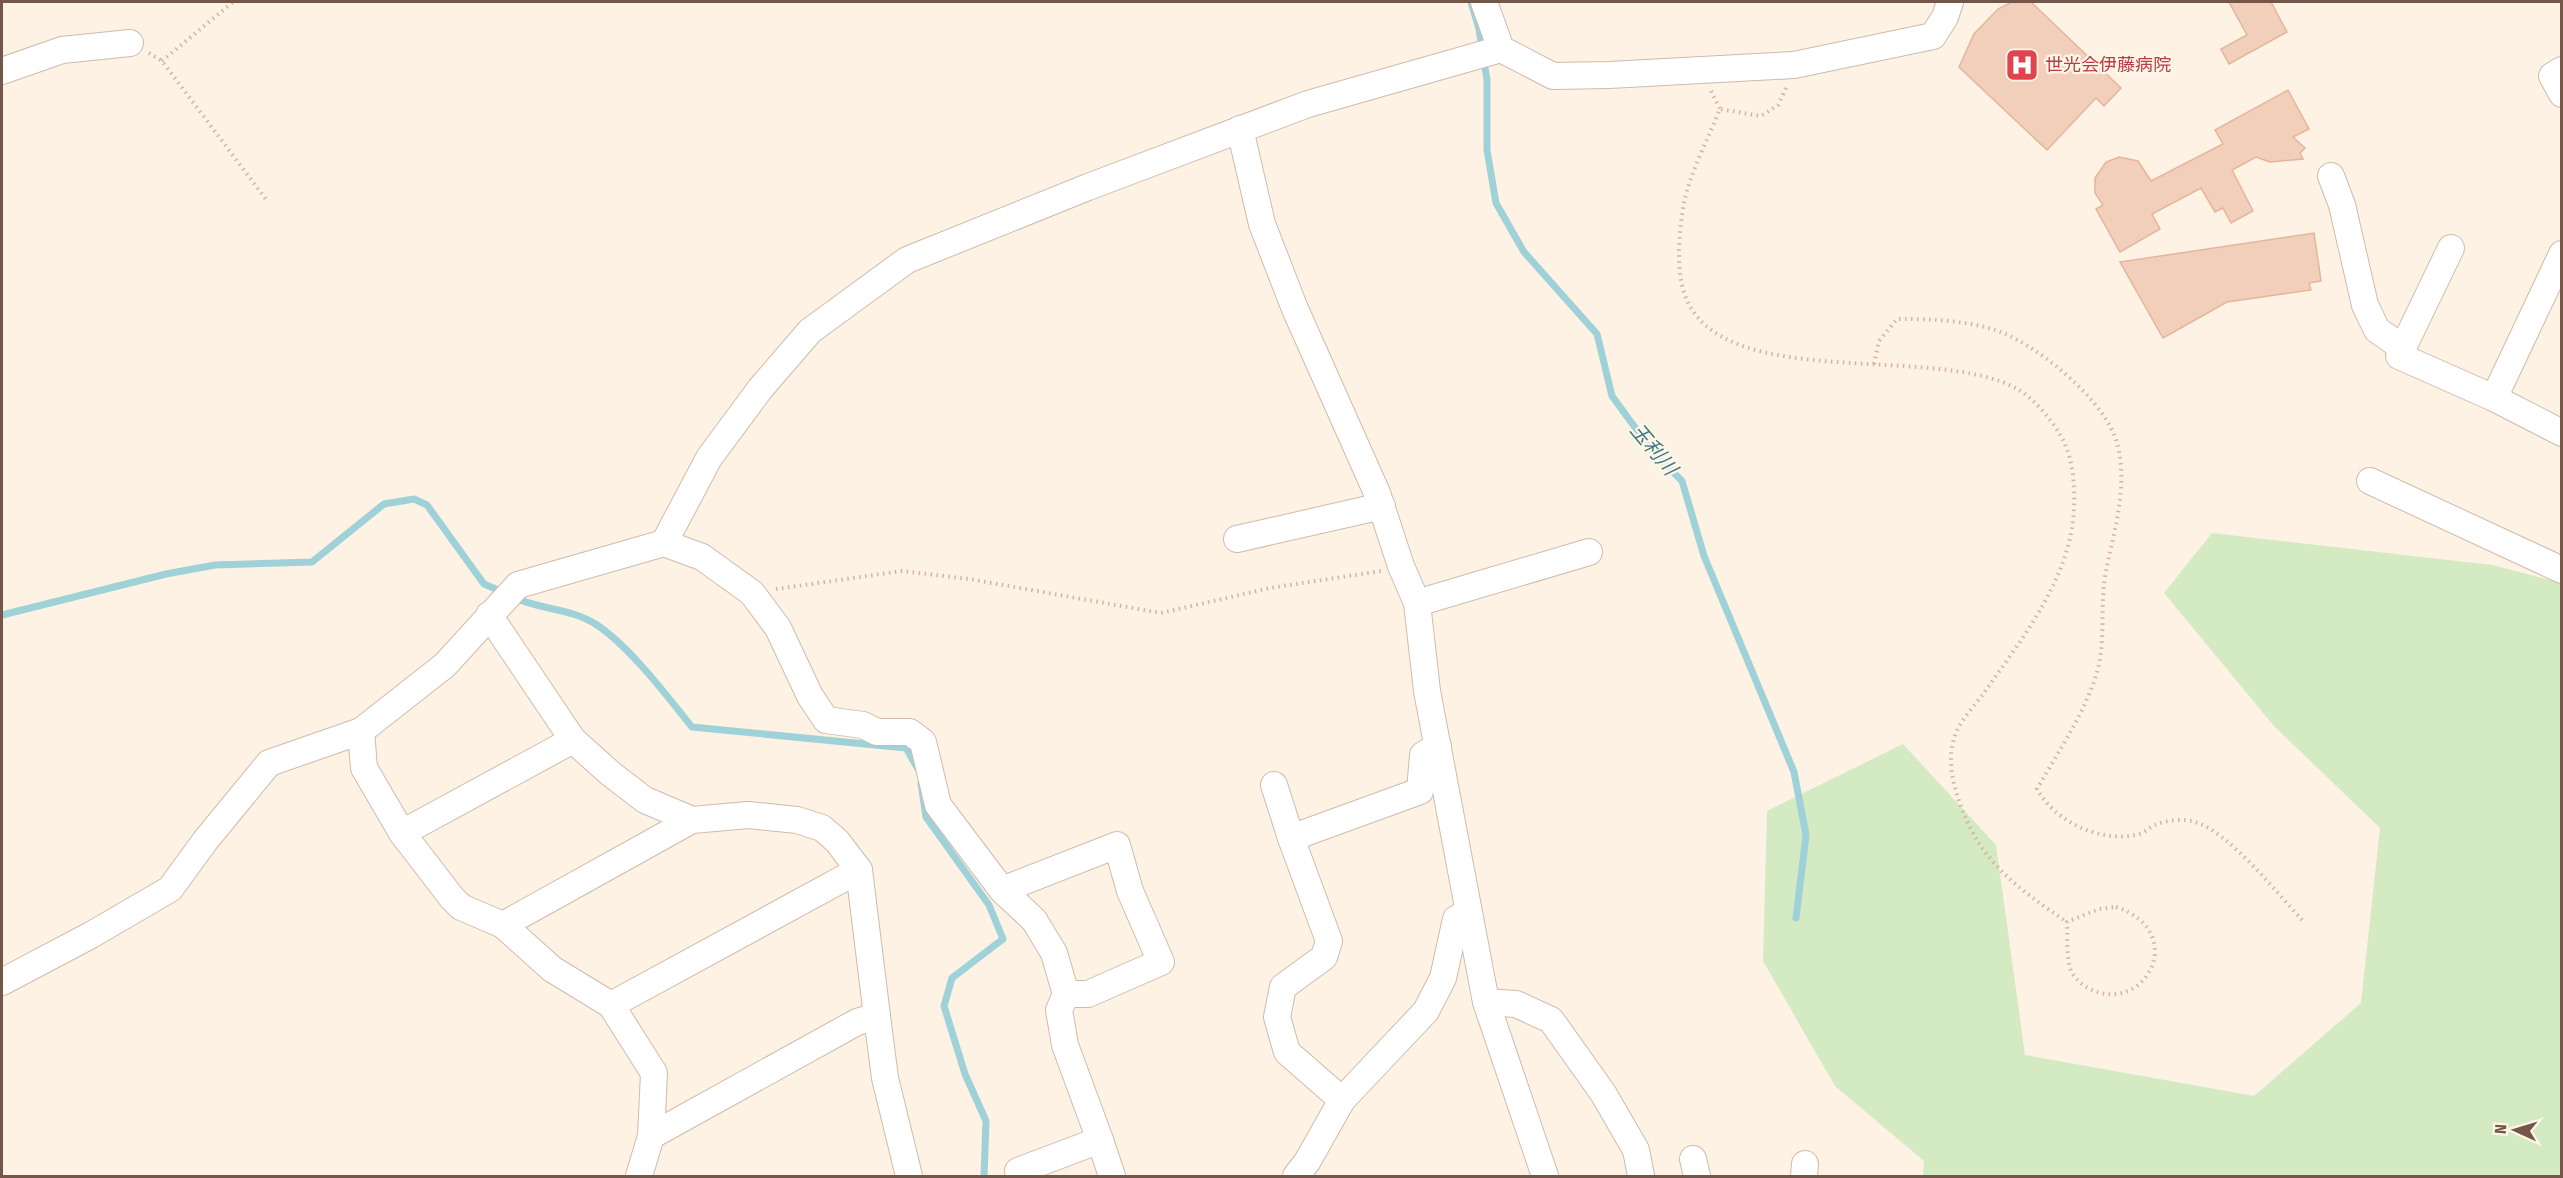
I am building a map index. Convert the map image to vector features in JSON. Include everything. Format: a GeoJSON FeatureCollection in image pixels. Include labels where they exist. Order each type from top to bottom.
{"type":"FeatureCollection","features":[{"type":"Feature","properties":{"kind":"street"},"geometry":{"type":"LineString","coordinates":[[1484,2],[1501,50]]}},
{"type":"Feature","properties":{"kind":"street"},"geometry":{"type":"LineString","coordinates":[[664,543],[708,458],[760,389],[810,331],[907,260],[1308,104],[1501,50],[1553,76],[1794,65],[1933,36],[1950,2]]}},
{"type":"Feature","properties":{"kind":"street"},"geometry":{"type":"LineString","coordinates":[[2,71],[62,50],[130,43]]}},
{"type":"Feature","properties":{"kind":"street"},"geometry":{"type":"LineString","coordinates":[[2562,70],[2552,76],[2562,94]]}},
{"type":"Feature","properties":{"kind":"street"},"geometry":{"type":"LineString","coordinates":[[1240,129],[1262,224],[1299,319],[1382,506],[1401,566],[1417,603],[1427,691],[1486,1002],[1545,1176]]}},
{"type":"Feature","properties":{"kind":"street"},"geometry":{"type":"LineString","coordinates":[[2331,176],[2342,205],[2365,305],[2377,330],[2403,348]]}},
{"type":"Feature","properties":{"kind":"street"},"geometry":{"type":"LineString","coordinates":[[2451,248],[2399,356],[2494,398],[2562,433]]}},
{"type":"Feature","properties":{"kind":"street"},"geometry":{"type":"LineString","coordinates":[[2494,398],[2562,254]]}},
{"type":"Feature","properties":{"kind":"street"},"geometry":{"type":"LineString","coordinates":[[2370,481],[2562,570]]}},
{"type":"Feature","properties":{"kind":"street"},"geometry":{"type":"LineString","coordinates":[[1237,538],[1382,506]]}},
{"type":"Feature","properties":{"kind":"street"},"geometry":{"type":"LineString","coordinates":[[2,982],[91,935],[170,889],[205,841],[269,763],[361,731],[445,665],[518,585],[664,543],[702,557],[752,593],[778,628],[810,696],[826,720],[862,725],[877,732],[910,732],[923,742],[938,805],[1002,890],[1034,920],[1054,953],[1066,994],[1059,1010],[1065,1045],[1112,1176]]}},
{"type":"Feature","properties":{"kind":"street"},"geometry":{"type":"LineString","coordinates":[[1417,603],[1589,552]]}},
{"type":"Feature","properties":{"kind":"street"},"geometry":{"type":"LineString","coordinates":[[489,615],[573,740],[610,774],[645,800],[692,820]]}},
{"type":"Feature","properties":{"kind":"street"},"geometry":{"type":"LineString","coordinates":[[361,731],[364,768],[402,833],[461,907],[503,925],[552,969],[611,1005],[654,1073],[651,1136],[639,1176]]}},
{"type":"Feature","properties":{"kind":"street"},"geometry":{"type":"LineString","coordinates":[[402,833],[573,740]]}},
{"type":"Feature","properties":{"kind":"street"},"geometry":{"type":"LineString","coordinates":[[1291,838],[1420,791],[1423,755],[1438,746]]}},
{"type":"Feature","properties":{"kind":"street"},"geometry":{"type":"LineString","coordinates":[[1274,785],[1329,941],[1324,957],[1283,987],[1277,1017],[1287,1052],[1342,1100]]}},
{"type":"Feature","properties":{"kind":"street"},"geometry":{"type":"LineString","coordinates":[[503,925],[692,820],[748,815],[797,820],[822,828],[837,841],[859,870],[885,1078],[909,1176]]}},
{"type":"Feature","properties":{"kind":"street"},"geometry":{"type":"LineString","coordinates":[[1002,890],[1117,845],[1130,891],[1161,962],[1088,994],[1066,994]]}},
{"type":"Feature","properties":{"kind":"street"},"geometry":{"type":"LineString","coordinates":[[611,1005],[859,870]]}},
{"type":"Feature","properties":{"kind":"street"},"geometry":{"type":"LineString","coordinates":[[1296,1176],[1307,1162],[1342,1100],[1426,1011],[1443,978],[1456,919],[1468,912]]}},
{"type":"Feature","properties":{"kind":"street"},"geometry":{"type":"LineString","coordinates":[[1486,1002],[1516,1004],[1551,1020],[1603,1093],[1636,1150],[1641,1176]]}},
{"type":"Feature","properties":{"kind":"street"},"geometry":{"type":"LineString","coordinates":[[651,1136],[857,1022],[877,1016]]}},
{"type":"Feature","properties":{"kind":"street"},"geometry":{"type":"LineString","coordinates":[[1018,1171],[1100,1140]]}},
{"type":"Feature","properties":{"kind":"path"},"geometry":{"type":"LineString","coordinates":[[162,61],[233,2]]}},
{"type":"Feature","properties":{"kind":"path"},"geometry":{"type":"LineString","coordinates":[[130,43],[162,61],[268,202]]}},
{"type":"Feature","properties":{"kind":"path"},"geometry":{"type":"LineString","coordinates":[[1794,65],[1778,105],[1761,116],[1720,109],[1684,201],[1680,271],[1686,298],[1700,320],[1722,336],[1741,345],[1833,363],[1934,366],[1980,376],[2019,390],[2042,410],[2059,433],[2069,453],[2075,490],[2068,549],[2033,623],[1964,719],[1953,741],[1951,762],[1954,785],[1966,825],[1981,849],[2015,887],[2067,922]]}},
{"type":"Feature","properties":{"kind":"path"},"geometry":{"type":"LineString","coordinates":[[1874,364],[1879,341],[1898,319],[1966,323],[1994,329],[2017,340],[2052,363],[2086,391],[2118,444],[2122,477],[2120,512],[2101,603],[2103,638],[2097,671],[2085,702],[2037,789],[2042,798],[2080,829],[2097,834],[2140,834],[2155,825],[2178,820],[2196,822],[2223,837],[2302,920]]}},
{"type":"Feature","properties":{"kind":"path"},"geometry":{"type":"LineString","coordinates":[[752,593],[902,571],[1026,588],[1161,613],[1270,588],[1401,566]]}},
{"type":"Feature","properties":{"kind":"path"},"geometry":{"type":"LineString","coordinates":[[2116,907],[2130,912],[2144,922],[2152,933],[2156,957],[2151,970],[2142,982],[2127,991],[2097,992],[2083,985],[2070,968],[2067,922],[2099,909],[2116,907]]}},
{"type":"Feature","properties":{"kind":"green space"},"geometry":{"type":"Polygon","coordinates":[[[2212,533],[2492,565],[2561,583],[2561,1176],[1923,1176],[1924,1161],[1835,1086],[1763,961],[1767,811],[1903,744],[1996,845],[2025,1055],[2254,1096],[2361,1003],[2380,828],[2274,726],[2164,593],[2212,533]]]}},
{"type":"Feature","properties":{"kind":"building"},"geometry":{"type":"Polygon","coordinates":[[[2012,2],[2031,2],[2121,88],[2104,106],[2096,98],[2047,150],[1959,67],[1974,34],[1998,9],[2012,2]]]}},
{"type":"Feature","properties":{"kind":"building"},"geometry":{"type":"Polygon","coordinates":[[[2229,2],[2271,2],[2287,32],[2229,64],[2221,49],[2247,35],[2229,2]]]}},
{"type":"Feature","properties":{"kind":"building"},"geometry":{"type":"Polygon","coordinates":[[[2288,90],[2309,129],[2293,137],[2305,148],[2300,153],[2303,159],[2270,162],[2256,157],[2232,170],[2253,211],[2231,223],[2223,208],[2215,212],[2201,188],[2152,214],[2160,229],[2120,252],[2096,209],[2103,205],[2095,193],[2095,178],[2106,162],[2119,157],[2138,161],[2151,181],[2223,144],[2215,130],[2288,90]]]}},
{"type":"Feature","properties":{"kind":"building"},"geometry":{"type":"Polygon","coordinates":[[[2314,233],[2321,281],[2309,283],[2311,290],[2227,302],[2163,338],[2120,262],[2314,233]]]}},
{"type":"Feature","properties":{"kind":"waterway","name":"玉利川"},"geometry":{"type":"LineString","coordinates":[[1471,2],[1479,29],[1487,80],[1487,150],[1496,203],[1524,252],[1597,334],[1612,396],[1653,452],[1682,481],[1704,556],[1794,772],[1806,835],[1796,918]]}},
{"type":"Feature","properties":{"kind":"waterway"},"geometry":{"type":"LineString","coordinates":[[2,615],[166,574],[215,565],[312,562],[384,504],[414,499],[427,505],[484,584],[505,593]]}},
{"type":"Feature","properties":{"kind":"waterway"},"geometry":{"type":"LineString","coordinates":[[515,598],[577,615],[610,634],[660,687],[692,727],[906,748],[918,769]]}},
{"type":"Feature","properties":{"kind":"waterway"},"geometry":{"type":"LineString","coordinates":[[921,783],[926,817],[989,905],[1003,939],[952,978],[944,1006],[965,1074],[986,1121],[984,1176]]}},
{"type":"Feature","properties":{"kind":"place","name":"世光会伊藤病院"},"geometry":{"type":"Point","coordinates":[2022,65]}}]}
